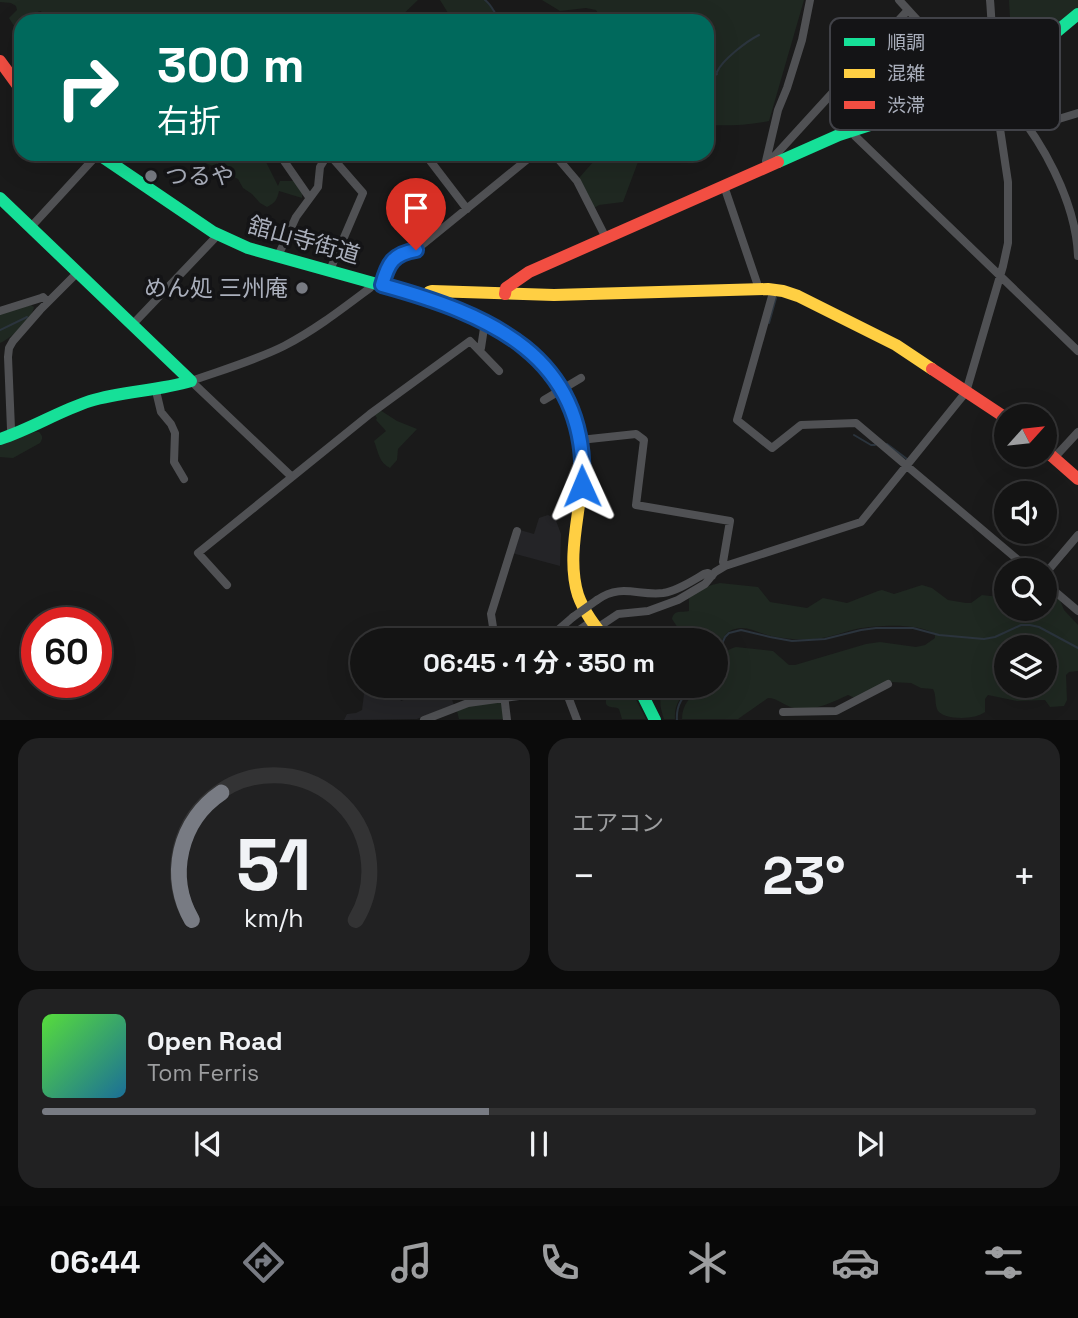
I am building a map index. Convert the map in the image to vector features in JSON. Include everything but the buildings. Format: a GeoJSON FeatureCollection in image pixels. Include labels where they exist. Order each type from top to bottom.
{"type":"FeatureCollection","features":[{"type":"Feature","properties":{"kind":"street"},"geometry":{"type":"LineString","coordinates":[[771,166],[766,161],[777,114],[800,44],[810,0]]}},
{"type":"Feature","properties":{"kind":"street"},"geometry":{"type":"LineString","coordinates":[[899,0],[915,18]]}},
{"type":"Feature","properties":{"kind":"street"},"geometry":{"type":"LineString","coordinates":[[990,0],[992,18]]}},
{"type":"Feature","properties":{"kind":"street"},"geometry":{"type":"LineString","coordinates":[[901,18],[908,10]]}},
{"type":"Feature","properties":{"kind":"street"},"geometry":{"type":"LineString","coordinates":[[1060,29],[1078,14]]}},
{"type":"Feature","properties":{"kind":"street"},"geometry":{"type":"LineString","coordinates":[[0,61],[14,80]]}},
{"type":"Feature","properties":{"kind":"street"},"geometry":{"type":"LineString","coordinates":[[771,166],[771,160],[830,95]]}},
{"type":"Feature","properties":{"kind":"street"},"geometry":{"type":"LineString","coordinates":[[1060,118],[1078,113]]}},
{"type":"Feature","properties":{"kind":"street"},"geometry":{"type":"LineString","coordinates":[[505,294],[506,288],[526,274],[853,130],[855,136],[1078,351]]}},
{"type":"Feature","properties":{"kind":"street"},"geometry":{"type":"LineString","coordinates":[[588,628],[618,614],[643,612],[674,602],[703,586],[725,566],[861,522],[966,392],[1008,243],[1007,172],[1000,130]]}},
{"type":"Feature","properties":{"kind":"street"},"geometry":{"type":"LineString","coordinates":[[1029,130],[1047,158],[1070,212],[1077,237],[1078,256]]}},
{"type":"Feature","properties":{"kind":"street"},"geometry":{"type":"LineString","coordinates":[[30,228],[92,161]]}},
{"type":"Feature","properties":{"kind":"street","name":"舘山寺街道"},"geometry":{"type":"LineString","coordinates":[[108,161],[217,234],[239,245],[451,306],[513,338],[532,353],[548,369],[561,389],[571,408],[580,440],[583,474],[573,567],[578,594],[596,628]]}},
{"type":"Feature","properties":{"kind":"street"},"geometry":{"type":"LineString","coordinates":[[284,161],[309,197]]}},
{"type":"Feature","properties":{"kind":"street"},"geometry":{"type":"LineString","coordinates":[[278,256],[292,224],[318,187],[323,161]]}},
{"type":"Feature","properties":{"kind":"street"},"geometry":{"type":"LineString","coordinates":[[330,270],[363,192],[334,161]]}},
{"type":"Feature","properties":{"kind":"street"},"geometry":{"type":"LineString","coordinates":[[430,161],[467,209]]}},
{"type":"Feature","properties":{"kind":"street"},"geometry":{"type":"LineString","coordinates":[[6,437],[91,401],[156,391],[191,381],[259,357],[297,339],[377,283],[401,253],[416,250],[525,161]]}},
{"type":"Feature","properties":{"kind":"street"},"geometry":{"type":"LineString","coordinates":[[560,161],[577,181],[606,238]]}},
{"type":"Feature","properties":{"kind":"street"},"geometry":{"type":"LineString","coordinates":[[724,187],[757,282],[757,289]]}},
{"type":"Feature","properties":{"kind":"street"},"geometry":{"type":"LineString","coordinates":[[0,198],[292,477]]}},
{"type":"Feature","properties":{"kind":"street"},"geometry":{"type":"LineString","coordinates":[[132,325],[217,234]]}},
{"type":"Feature","properties":{"kind":"street"},"geometry":{"type":"LineString","coordinates":[[6,437],[11,429],[4,348],[78,273]]}},
{"type":"Feature","properties":{"kind":"street"},"geometry":{"type":"LineString","coordinates":[[774,289],[737,420],[772,448],[801,425],[856,423],[1016,558]]}},
{"type":"Feature","properties":{"kind":"street"},"geometry":{"type":"LineString","coordinates":[[426,297],[432,291],[561,295],[774,289],[798,296],[890,341],[994,410]]}},
{"type":"Feature","properties":{"kind":"street"},"geometry":{"type":"LineString","coordinates":[[0,311],[43,297],[48,302]]}},
{"type":"Feature","properties":{"kind":"street"},"geometry":{"type":"LineString","coordinates":[[479,350],[487,323]]}},
{"type":"Feature","properties":{"kind":"street"},"geometry":{"type":"LineString","coordinates":[[227,585],[198,553],[380,407],[470,341],[499,371]]}},
{"type":"Feature","properties":{"kind":"street"},"geometry":{"type":"LineString","coordinates":[[544,400],[581,378]]}},
{"type":"Feature","properties":{"kind":"street"},"geometry":{"type":"LineString","coordinates":[[156,391],[159,408],[175,433],[174,462],[184,479]]}},
{"type":"Feature","properties":{"kind":"street"},"geometry":{"type":"LineString","coordinates":[[1057,448],[1078,432]]}},
{"type":"Feature","properties":{"kind":"street"},"geometry":{"type":"LineString","coordinates":[[580,440],[636,434],[644,440],[636,505],[730,522],[723,562],[725,566]]}},
{"type":"Feature","properties":{"kind":"street"},"geometry":{"type":"LineString","coordinates":[[1057,461],[1078,479]]}},
{"type":"Feature","properties":{"kind":"street"},"geometry":{"type":"LineString","coordinates":[[493,628],[491,614],[516,531]]}},
{"type":"Feature","properties":{"kind":"street"},"geometry":{"type":"LineString","coordinates":[[1057,560],[1078,535]]}},
{"type":"Feature","properties":{"kind":"street"},"geometry":{"type":"LineString","coordinates":[[560,628],[607,594],[618,591],[667,592],[704,574],[709,573],[712,576]]}},
{"type":"Feature","properties":{"kind":"street"},"geometry":{"type":"LineString","coordinates":[[1057,593],[1078,611]]}},
{"type":"Feature","properties":{"kind":"street"},"geometry":{"type":"LineString","coordinates":[[783,712],[836,715],[888,684]]}},
{"type":"Feature","properties":{"kind":"street"},"geometry":{"type":"LineString","coordinates":[[424,719],[468,703],[505,698],[507,719]]}},
{"type":"Feature","properties":{"kind":"street"},"geometry":{"type":"LineString","coordinates":[[565,698],[577,719]]}},
{"type":"Feature","properties":{"kind":"street"},"geometry":{"type":"LineString","coordinates":[[644,698],[654,719]]}},
{"type":"Feature","properties":{"kind":"shaded area"},"geometry":{"type":"Polygon","coordinates":[[[418,0],[403,14],[42,14],[41,11],[35,14],[14,14],[14,26],[9,18],[17,10],[16,6],[0,2],[418,0]]]}},
{"type":"Feature","properties":{"kind":"shaded area"},"geometry":{"type":"Polygon","coordinates":[[[440,0],[485,0],[497,14],[449,14],[440,0]]]}},
{"type":"Feature","properties":{"kind":"shaded area"},"geometry":{"type":"Polygon","coordinates":[[[542,0],[804,0],[769,121],[746,124],[714,125],[714,14],[599,14],[596,10],[586,8],[560,11],[542,0]]]}},
{"type":"Feature","properties":{"kind":"shaded area"},"geometry":{"type":"Polygon","coordinates":[[[1009,0],[1078,0],[1078,10],[1060,24],[1060,18],[1010,18],[1009,0]]]}},
{"type":"Feature","properties":{"kind":"shaded area"},"geometry":{"type":"Polygon","coordinates":[[[200,161],[266,161],[278,186],[280,181],[295,181],[302,191],[302,198],[279,191],[275,201],[267,207],[243,188],[238,179],[231,178],[216,167],[200,161]]]}},
{"type":"Feature","properties":{"kind":"shaded area"},"geometry":{"type":"Polygon","coordinates":[[[594,161],[638,161],[623,202],[594,208],[579,178],[594,161]]]}},
{"type":"Feature","properties":{"kind":"shaded area"},"geometry":{"type":"Polygon","coordinates":[[[31,305],[34,307],[26,322],[16,333],[0,343],[0,313],[31,305]]]}},
{"type":"Feature","properties":{"kind":"shaded area"},"geometry":{"type":"Polygon","coordinates":[[[380,410],[417,429],[398,449],[397,460],[390,468],[381,460],[374,441],[386,431],[374,414],[380,410]]]}},
{"type":"Feature","properties":{"kind":"shaded area"},"geometry":{"type":"Polygon","coordinates":[[[35,432],[42,436],[40,443],[13,458],[0,457],[0,444],[35,432]]]}},
{"type":"Feature","properties":{"kind":"shaded area"},"geometry":{"type":"Polygon","coordinates":[[[548,515],[555,518],[561,534],[560,566],[512,553],[520,530],[534,534],[539,518],[548,515]]]}},
{"type":"Feature","properties":{"kind":"shaded area"},"geometry":{"type":"Polygon","coordinates":[[[720,583],[758,587],[770,602],[807,608],[823,598],[847,603],[882,590],[894,594],[922,585],[932,588],[948,600],[966,603],[971,603],[982,595],[994,596],[994,621],[1057,621],[1057,597],[1078,625],[1078,671],[1066,675],[1067,700],[1064,706],[1050,707],[1045,700],[1017,701],[1002,698],[1057,698],[1057,635],[994,635],[994,696],[988,695],[985,699],[985,712],[980,715],[968,718],[947,716],[938,711],[933,689],[921,688],[911,683],[891,682],[855,698],[848,695],[815,708],[794,708],[768,698],[738,719],[682,719],[685,705],[690,698],[728,698],[728,651],[736,647],[773,651],[789,665],[795,665],[866,644],[880,642],[916,647],[935,638],[935,634],[928,630],[900,626],[861,628],[814,639],[787,639],[739,628],[728,632],[728,628],[678,628],[673,616],[689,611],[689,598],[720,583]]]}},
{"type":"Feature","properties":{"kind":"shaded area"},"geometry":{"type":"Polygon","coordinates":[[[364,698],[400,698],[401,701],[409,698],[451,698],[454,705],[417,719],[344,720],[347,714],[362,710],[364,698]]]}},
{"type":"Feature","properties":{"kind":"shaded area"},"geometry":{"type":"Polygon","coordinates":[[[635,698],[646,719],[622,719],[619,709],[608,706],[606,700],[635,698]]]}},
{"type":"Feature","properties":{"kind":"shaded area"},"geometry":{"type":"Polygon","coordinates":[[[661,698],[681,698],[675,719],[664,719],[661,698]]]}},
{"type":"Feature","properties":{"kind":"shaded area"},"geometry":{"type":"Polygon","coordinates":[[[501,701],[504,719],[459,719],[457,711],[469,706],[501,701]]]}},
{"type":"Feature","properties":{"kind":"waterway"},"geometry":{"type":"LineString","coordinates":[[485,0],[496,14]]}},
{"type":"Feature","properties":{"kind":"waterway"},"geometry":{"type":"LineString","coordinates":[[717,72],[735,51],[759,35]]}},
{"type":"Feature","properties":{"kind":"waterway"},"geometry":{"type":"LineString","coordinates":[[769,323],[776,298]]}},
{"type":"Feature","properties":{"kind":"waterway"},"geometry":{"type":"LineString","coordinates":[[0,330],[27,317]]}},
{"type":"Feature","properties":{"kind":"waterway"},"geometry":{"type":"LineString","coordinates":[[854,435],[875,445]]}},
{"type":"Feature","properties":{"kind":"waterway"},"geometry":{"type":"LineString","coordinates":[[887,444],[907,459]]}},
{"type":"Feature","properties":{"kind":"waterway"},"geometry":{"type":"LineString","coordinates":[[728,634],[741,630],[792,641],[825,639],[876,628],[913,628],[939,635],[984,639],[1021,625],[1030,625],[1078,648]]}},
{"type":"Feature","properties":{"kind":"waterway"},"geometry":{"type":"LineString","coordinates":[[677,720],[683,698]]}},
{"type":"Feature","properties":{"kind":"traffic: fast"},"geometry":{"type":"LineString","coordinates":[[1060,29],[1078,14]]}},
{"type":"Feature","properties":{"kind":"traffic: fast"},"geometry":{"type":"LineString","coordinates":[[778,162],[854,130]]}},
{"type":"Feature","properties":{"kind":"traffic: fast"},"geometry":{"type":"LineString","coordinates":[[108,161],[213,232],[248,248],[427,298],[487,322],[524,347]]}},
{"type":"Feature","properties":{"kind":"traffic: fast"},"geometry":{"type":"LineString","coordinates":[[0,198],[191,381],[90,401],[0,439]]}},
{"type":"Feature","properties":{"kind":"traffic: fast"},"geometry":{"type":"LineString","coordinates":[[644,698],[655,720]]}},
{"type":"Feature","properties":{"kind":"traffic: slow"},"geometry":{"type":"LineString","coordinates":[[426,297],[432,291],[554,295],[768,289],[783,291],[896,345],[932,369]]}},
{"type":"Feature","properties":{"kind":"traffic: slow"},"geometry":{"type":"LineString","coordinates":[[524,347],[555,380],[574,418],[582,460],[574,550],[575,584],[583,607],[597,628]]}},
{"type":"Feature","properties":{"kind":"traffic: jam"},"geometry":{"type":"LineString","coordinates":[[0,61],[14,80]]}},
{"type":"Feature","properties":{"kind":"traffic: jam"},"geometry":{"type":"LineString","coordinates":[[505,294],[506,288],[529,272],[778,162]]}},
{"type":"Feature","properties":{"kind":"traffic: jam"},"geometry":{"type":"LineString","coordinates":[[932,369],[994,410]]}},
{"type":"Feature","properties":{"kind":"traffic: jam"},"geometry":{"type":"LineString","coordinates":[[1057,461],[1078,479]]}},
{"type":"Feature","properties":{"kind":"place","name":"つるや"},"geometry":{"type":"Point","coordinates":[151,176]}},
{"type":"Feature","properties":{"kind":"place","name":"めん処 三州庵"},"geometry":{"type":"Point","coordinates":[302,288]}},
{"type":"Feature","properties":{"kind":"route"},"geometry":{"type":"LineString","coordinates":[[416,250],[401,253],[389,265],[382,285],[432,299],[477,318],[523,345],[548,369],[561,388],[575,419],[582,452],[582,486]]}}]}
